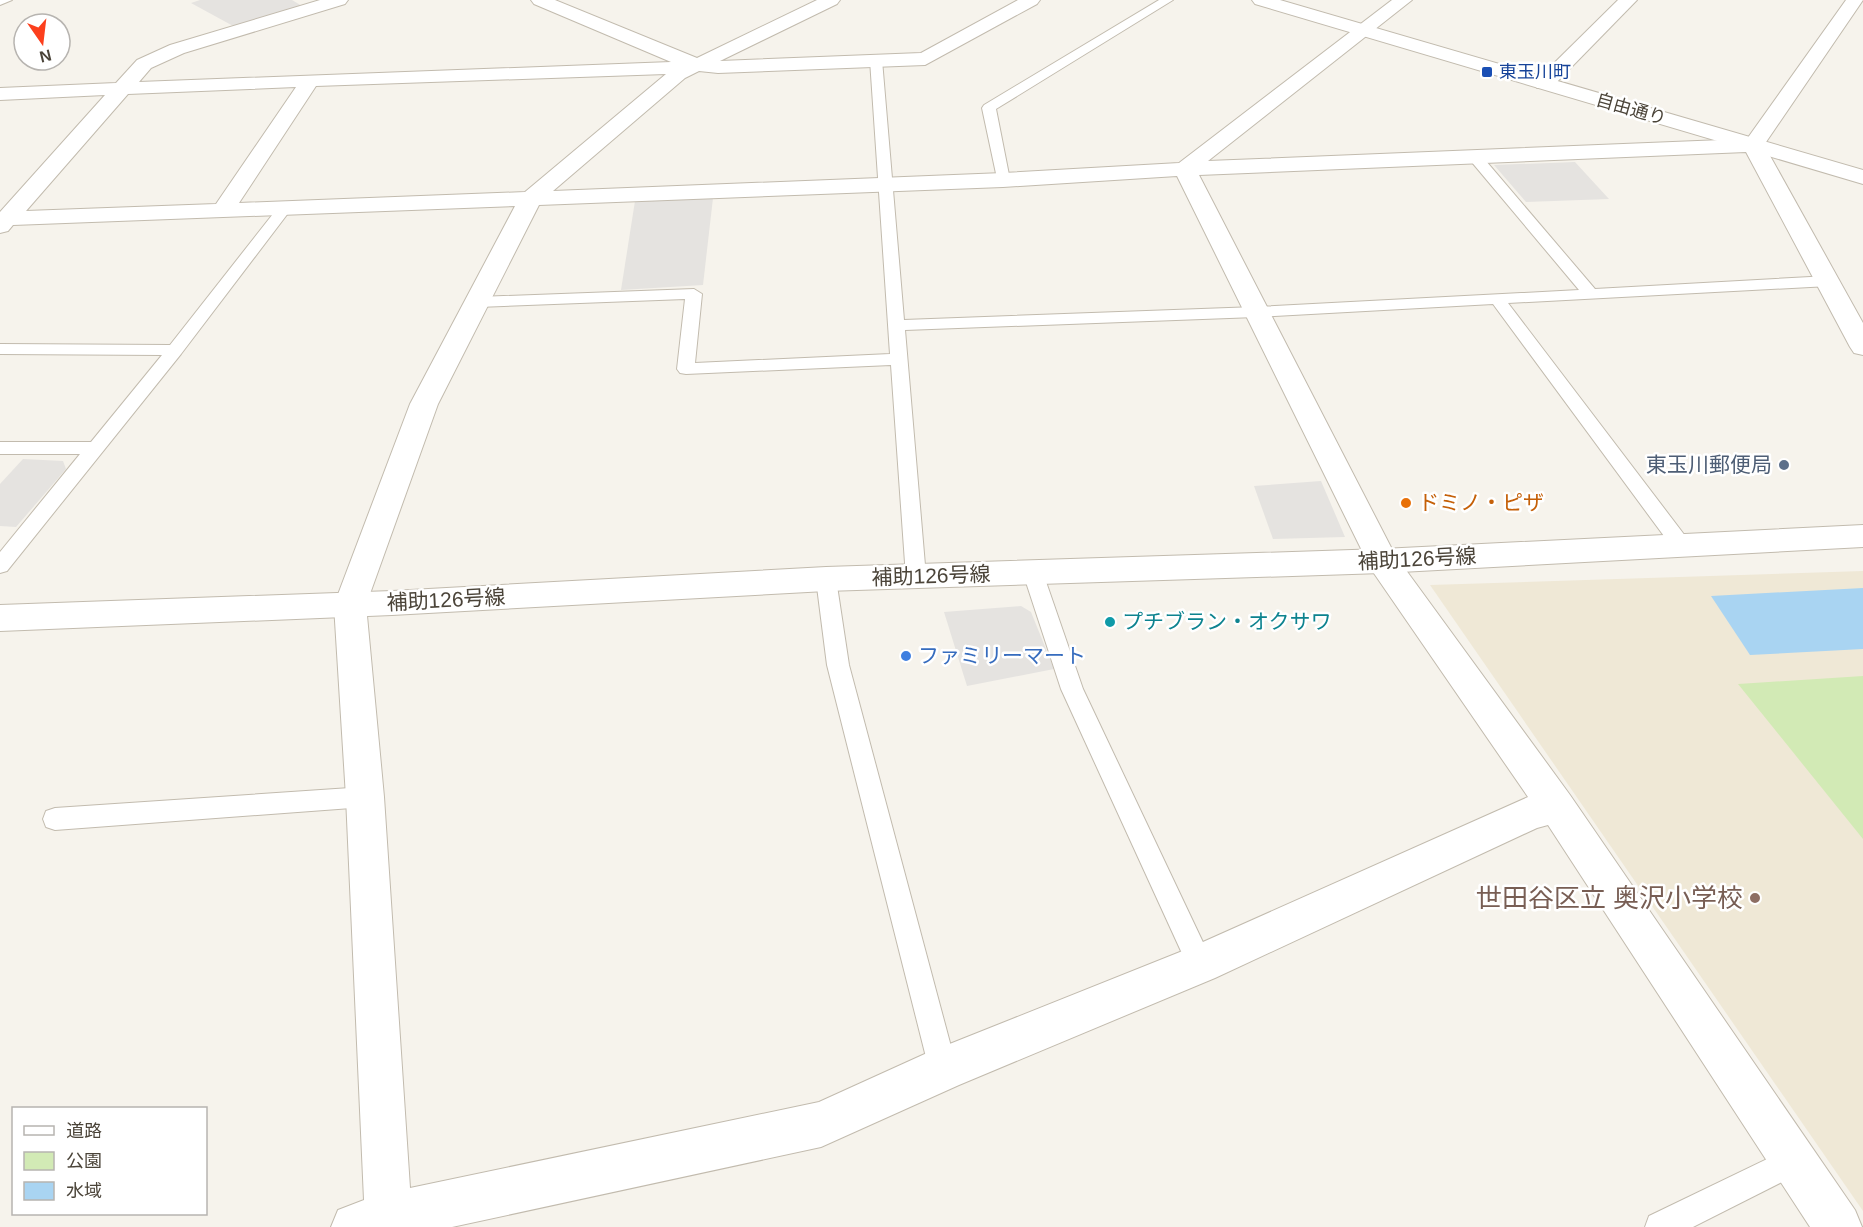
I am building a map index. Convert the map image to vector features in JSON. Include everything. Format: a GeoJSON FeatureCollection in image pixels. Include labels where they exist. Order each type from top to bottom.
{"type":"FeatureCollection","features":[{"type":"Feature","properties":{"kind":"street"},"geometry":{"type":"LineString","coordinates":[[2,221],[144,64],[177,49],[339,0]]}},
{"type":"Feature","properties":{"kind":"street"},"geometry":{"type":"LineString","coordinates":[[540,0],[698,65],[718,68],[925,59],[1031,0]]}},
{"type":"Feature","properties":{"kind":"street"},"geometry":{"type":"LineString","coordinates":[[831,0],[678,74],[531,198],[424,404],[350,605],[365,796],[378,1224],[821,1124],[943,1069],[1200,964],[1532,812],[1557,807]]}},
{"type":"Feature","properties":{"kind":"street","name":"自由通り"},"geometry":{"type":"LineString","coordinates":[[1261,0],[1863,177]]}},
{"type":"Feature","properties":{"kind":"street"},"geometry":{"type":"LineString","coordinates":[[1185,169],[1403,0]]}},
{"type":"Feature","properties":{"kind":"street"},"geometry":{"type":"LineString","coordinates":[[1544,84],[1628,0]]}},
{"type":"Feature","properties":{"kind":"street"},"geometry":{"type":"LineString","coordinates":[[1754,145],[1855,0]]}},
{"type":"Feature","properties":{"kind":"street"},"geometry":{"type":"LineString","coordinates":[[0,94],[310,80],[658,69],[698,65]]}},
{"type":"Feature","properties":{"kind":"street"},"geometry":{"type":"LineString","coordinates":[[223,210],[310,80]]}},
{"type":"Feature","properties":{"kind":"street"},"geometry":{"type":"LineString","coordinates":[[2,221],[223,210],[1003,180],[1185,169],[1754,145]]}},
{"type":"Feature","properties":{"kind":"street"},"geometry":{"type":"LineString","coordinates":[[1754,145],[1863,347]]}},
{"type":"Feature","properties":{"kind":"street"},"geometry":{"type":"LineString","coordinates":[[1185,169],[1382,561],[1557,807],[1838,1227]]}},
{"type":"Feature","properties":{"kind":"street","name":"補助126号線"},"geometry":{"type":"LineString","coordinates":[[0,618],[350,605],[826,579],[1382,561],[1863,536]]}},
{"type":"Feature","properties":{"kind":"lane"},"geometry":{"type":"LineString","coordinates":[[0,2],[6,0]]}},
{"type":"Feature","properties":{"kind":"lane"},"geometry":{"type":"LineString","coordinates":[[1003,180],[989,108],[1167,0]]}},
{"type":"Feature","properties":{"kind":"lane"},"geometry":{"type":"LineString","coordinates":[[876,60],[916,577]]}},
{"type":"Feature","properties":{"kind":"lane"},"geometry":{"type":"LineString","coordinates":[[1475,157],[1591,294]]}},
{"type":"Feature","properties":{"kind":"lane"},"geometry":{"type":"LineString","coordinates":[[0,566],[175,350],[285,208]]}},
{"type":"Feature","properties":{"kind":"lane"},"geometry":{"type":"LineString","coordinates":[[895,325],[1256,312],[1829,281]]}},
{"type":"Feature","properties":{"kind":"lane"},"geometry":{"type":"LineString","coordinates":[[478,302],[694,294],[686,369],[898,359]]}},
{"type":"Feature","properties":{"kind":"lane"},"geometry":{"type":"LineString","coordinates":[[1497,299],[1682,546]]}},
{"type":"Feature","properties":{"kind":"lane"},"geometry":{"type":"LineString","coordinates":[[0,349],[175,350]]}},
{"type":"Feature","properties":{"kind":"lane"},"geometry":{"type":"LineString","coordinates":[[0,448],[96,448]]}},
{"type":"Feature","properties":{"kind":"lane"},"geometry":{"type":"LineString","coordinates":[[1033,573],[1072,689],[1200,964]]}},
{"type":"Feature","properties":{"kind":"lane"},"geometry":{"type":"LineString","coordinates":[[826,579],[838,665],[943,1069]]}},
{"type":"Feature","properties":{"kind":"lane"},"geometry":{"type":"LineString","coordinates":[[55,819],[365,796]]}},
{"type":"Feature","properties":{"kind":"lane"},"geometry":{"type":"LineString","coordinates":[[1660,1227],[1794,1161]]}},
{"type":"Feature","properties":{"kind":"shaded area"},"geometry":{"type":"Polygon","coordinates":[[[200,0],[292,0],[302,6],[235,27],[191,3],[200,0]]]}},
{"type":"Feature","properties":{"kind":"shaded area"},"geometry":{"type":"Polygon","coordinates":[[[1575,162],[1609,199],[1526,202],[1494,165],[1575,162]]]}},
{"type":"Feature","properties":{"kind":"shaded area"},"geometry":{"type":"Polygon","coordinates":[[[713,198],[703,285],[621,290],[635,201],[713,198]]]}},
{"type":"Feature","properties":{"kind":"shaded area"},"geometry":{"type":"Polygon","coordinates":[[[23,459],[63,461],[66,469],[16,527],[0,526],[0,484],[23,459]]]}},
{"type":"Feature","properties":{"kind":"shaded area"},"geometry":{"type":"Polygon","coordinates":[[[1321,481],[1345,537],[1273,539],[1254,486],[1321,481]]]}},
{"type":"Feature","properties":{"kind":"shaded area","name":"世田谷区立 奥沢小学校"},"geometry":{"type":"Polygon","coordinates":[[[1863,571],[1863,1211],[1430,585],[1863,571]]]}},
{"type":"Feature","properties":{"kind":"shaded area"},"geometry":{"type":"Polygon","coordinates":[[[1021,606],[1031,612],[1054,669],[967,686],[944,612],[1021,606]]]}},
{"type":"Feature","properties":{"kind":"green space"},"geometry":{"type":"Polygon","coordinates":[[[1863,676],[1863,839],[1738,684],[1863,676]]]}},
{"type":"Feature","properties":{"kind":"water"},"geometry":{"type":"Polygon","coordinates":[[[1863,588],[1863,649],[1750,655],[1711,596],[1863,588]]]}},
{"type":"Feature","properties":{"kind":"place","name":"東玉川町"},"geometry":{"type":"Point","coordinates":[1487,72]}},
{"type":"Feature","properties":{"kind":"place","name":"東玉川郵便局"},"geometry":{"type":"Point","coordinates":[1784,465]}},
{"type":"Feature","properties":{"kind":"place","name":"ドミノ・ピザ"},"geometry":{"type":"Point","coordinates":[1406,503]}},
{"type":"Feature","properties":{"kind":"place","name":"プチブラン・オクサワ"},"geometry":{"type":"Point","coordinates":[1110,622]}},
{"type":"Feature","properties":{"kind":"place","name":"ファミリーマート"},"geometry":{"type":"Point","coordinates":[906,656]}},
{"type":"Feature","properties":{"kind":"place","name":"世田谷区立 奥沢小学校"},"geometry":{"type":"Point","coordinates":[1755,898]}}]}
